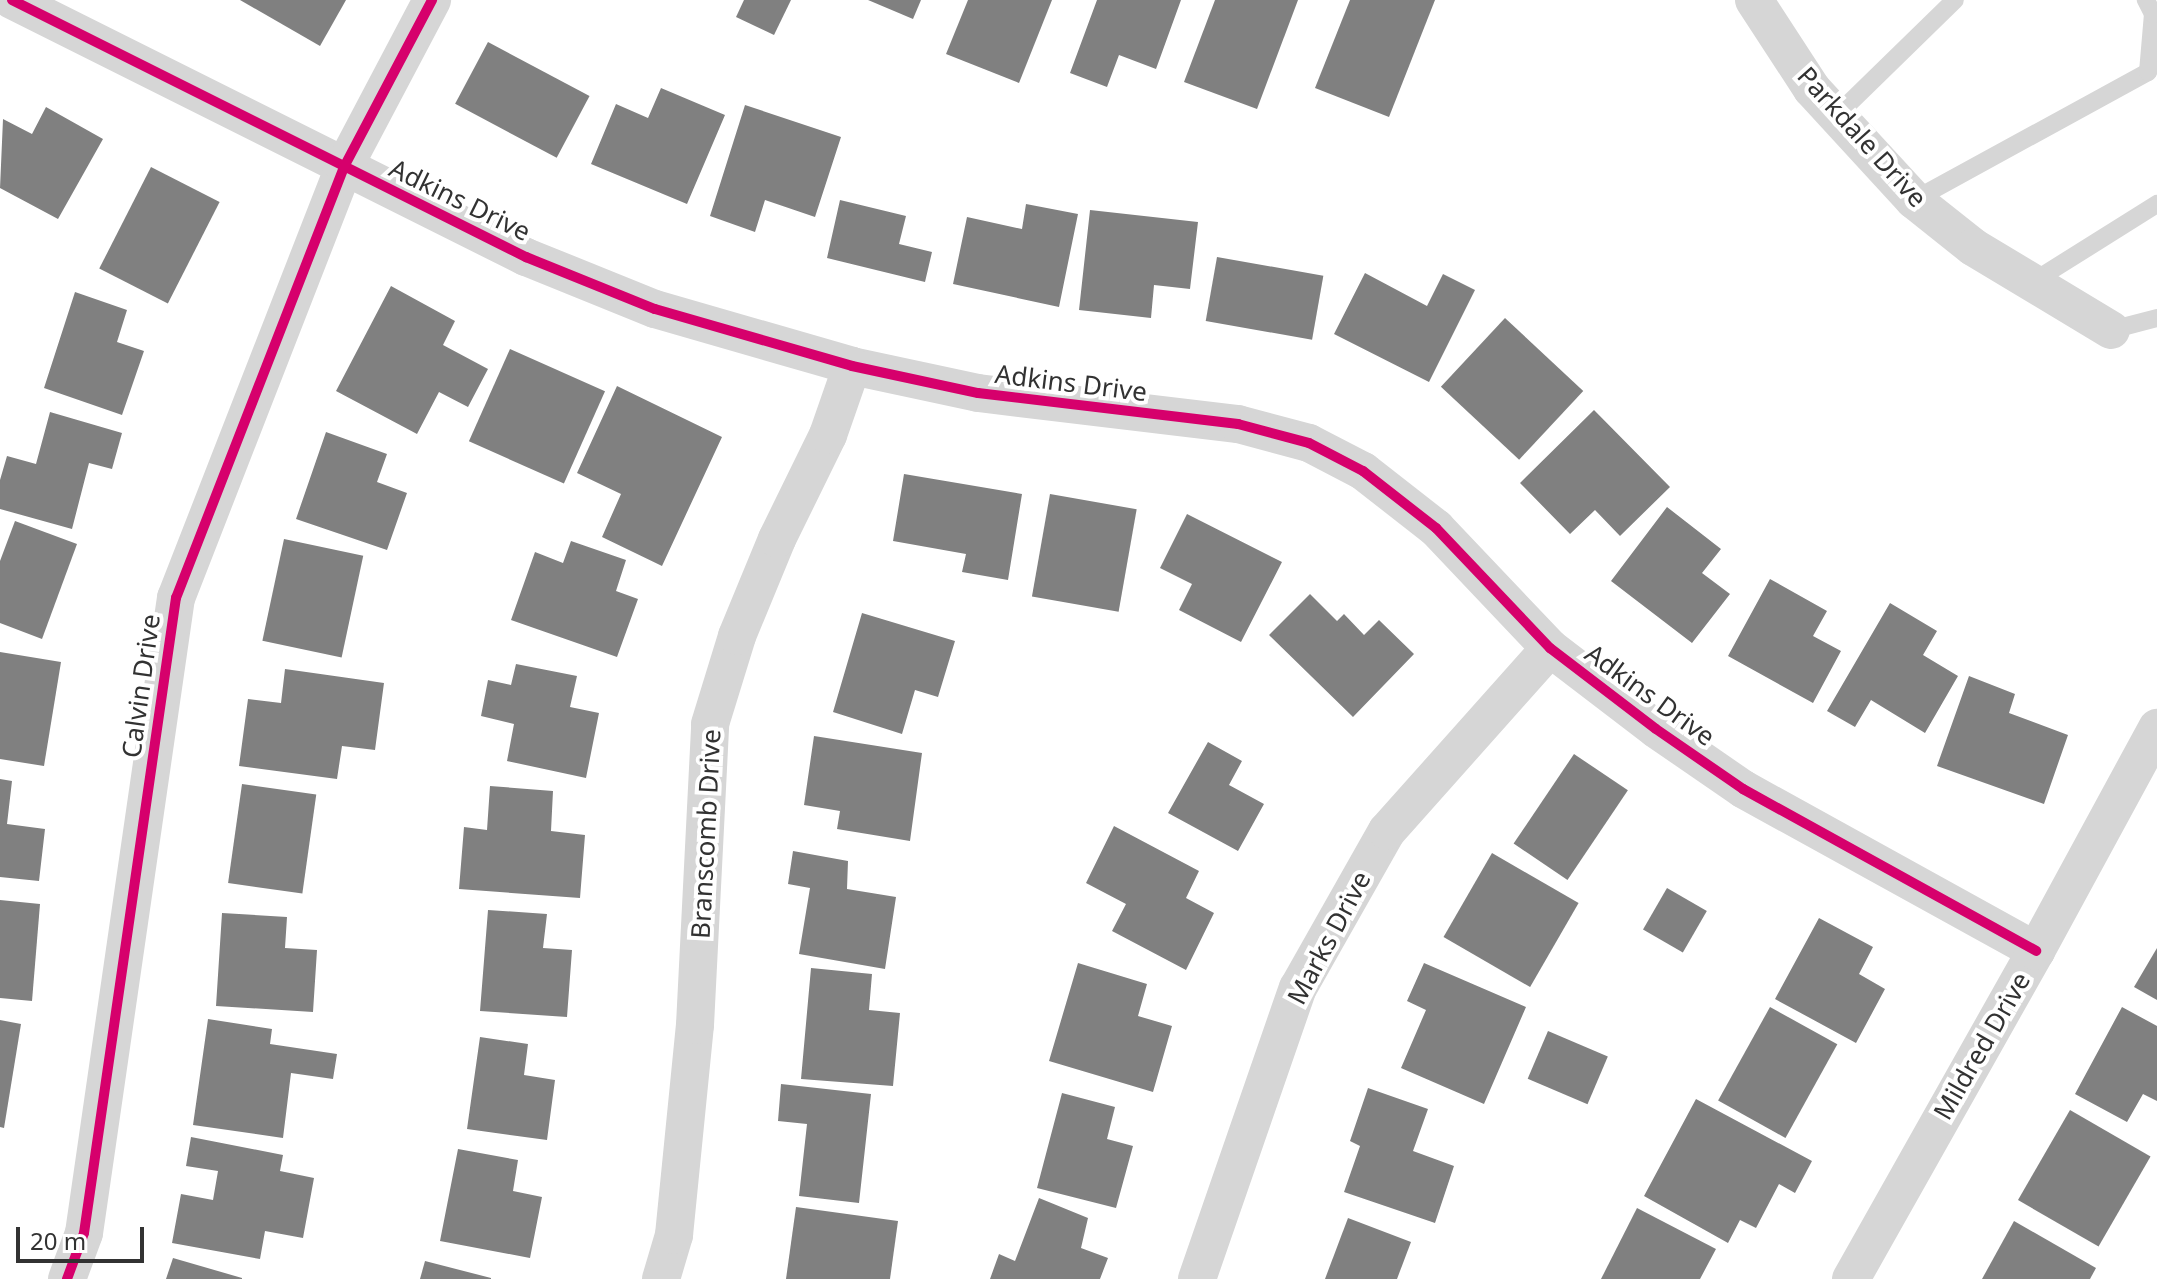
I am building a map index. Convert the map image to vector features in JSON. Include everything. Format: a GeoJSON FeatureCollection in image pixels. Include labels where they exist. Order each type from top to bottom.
{"type":"FeatureCollection","features":[{"type":"Feature","properties":{"kind":"street","name":"Adkins Drive"},"geometry":{"type":"LineString","coordinates":[[12,0],[526,257],[641,303],[852,366],[978,393],[1238,424],[1309,443],[1363,471],[1436,528],[1550,648],[1743,789],[2036,951]]}},
{"type":"Feature","properties":{"kind":"street","name":"Calvin Drive"},"geometry":{"type":"LineString","coordinates":[[67,1279],[84,1233],[176,598],[344,167],[432,0]]}},
{"type":"Feature","properties":{"kind":"street","name":"Parkdale Drive"},"geometry":{"type":"LineString","coordinates":[[1754,0],[1812,89],[1914,200],[1973,247],[2111,330]]}},
{"type":"Feature","properties":{"kind":"street","name":"Branscomb Drive"},"geometry":{"type":"LineString","coordinates":[[661,1279],[674,1235],[695,1025],[710,724],[737,636],[777,539],[828,435],[852,366]]}},
{"type":"Feature","properties":{"kind":"street","name":"Marks Drive"},"geometry":{"type":"LineString","coordinates":[[1197,1279],[1298,988],[1387,831],[1550,648]]}},
{"type":"Feature","properties":{"kind":"street","name":"Mildred Drive"},"geometry":{"type":"LineString","coordinates":[[1851,1279],[2036,951],[2157,728]]}},
{"type":"Feature","properties":{"kind":"lane"},"geometry":{"type":"LineString","coordinates":[[1836,116],[1955,0]]}},
{"type":"Feature","properties":{"kind":"lane"},"geometry":{"type":"LineString","coordinates":[[1914,200],[2148,72],[2153,14],[2146,0]]}},
{"type":"Feature","properties":{"kind":"lane"},"geometry":{"type":"LineString","coordinates":[[2031,283],[2157,204]]}},
{"type":"Feature","properties":{"kind":"lane"},"geometry":{"type":"LineString","coordinates":[[2111,330],[2157,318]]}},
{"type":"Feature","properties":{"kind":"building"},"geometry":{"type":"Polygon","coordinates":[[[240,0],[346,0],[320,46],[240,0]]]}},
{"type":"Feature","properties":{"kind":"building"},"geometry":{"type":"Polygon","coordinates":[[[744,0],[791,0],[774,35],[736,17],[744,0]]]}},
{"type":"Feature","properties":{"kind":"building"},"geometry":{"type":"Polygon","coordinates":[[[868,0],[921,0],[913,19],[868,0]]]}},
{"type":"Feature","properties":{"kind":"building"},"geometry":{"type":"Polygon","coordinates":[[[968,0],[1052,0],[1019,83],[946,54],[968,0]]]}},
{"type":"Feature","properties":{"kind":"building"},"geometry":{"type":"Polygon","coordinates":[[[1097,0],[1181,0],[1156,69],[1119,55],[1107,87],[1070,73],[1097,0]]]}},
{"type":"Feature","properties":{"kind":"building"},"geometry":{"type":"Polygon","coordinates":[[[1215,0],[1298,0],[1257,109],[1184,82],[1215,0]]]}},
{"type":"Feature","properties":{"kind":"building"},"geometry":{"type":"Polygon","coordinates":[[[1350,0],[1435,0],[1389,117],[1315,88],[1350,0]]]}},
{"type":"Feature","properties":{"kind":"building"},"geometry":{"type":"Polygon","coordinates":[[[488,42],[590,96],[557,158],[455,104],[488,42]]]}},
{"type":"Feature","properties":{"kind":"building"},"geometry":{"type":"Polygon","coordinates":[[[661,88],[725,115],[687,204],[591,164],[616,104],[648,118],[661,88]]]}},
{"type":"Feature","properties":{"kind":"building"},"geometry":{"type":"Polygon","coordinates":[[[745,105],[841,137],[815,217],[765,200],[755,232],[710,216],[745,105]]]}},
{"type":"Feature","properties":{"kind":"building"},"geometry":{"type":"Polygon","coordinates":[[[46,107],[103,139],[58,219],[0,188],[3,119],[32,134],[46,107]]]}},
{"type":"Feature","properties":{"kind":"building"},"geometry":{"type":"Polygon","coordinates":[[[151,167],[220,202],[168,304],[99,269],[151,167]]]}},
{"type":"Feature","properties":{"kind":"building"},"geometry":{"type":"Polygon","coordinates":[[[840,200],[906,216],[899,244],[932,252],[925,282],[827,258],[840,200]]]}},
{"type":"Feature","properties":{"kind":"building"},"geometry":{"type":"Polygon","coordinates":[[[1026,204],[1078,214],[1059,307],[953,284],[967,217],[1022,229],[1026,204]]]}},
{"type":"Feature","properties":{"kind":"building"},"geometry":{"type":"Polygon","coordinates":[[[1090,210],[1198,222],[1190,289],[1154,285],[1151,318],[1079,310],[1090,210]]]}},
{"type":"Feature","properties":{"kind":"building"},"geometry":{"type":"Polygon","coordinates":[[[1217,257],[1323,276],[1312,340],[1206,321],[1217,257]]]}},
{"type":"Feature","properties":{"kind":"building"},"geometry":{"type":"Polygon","coordinates":[[[1365,273],[1427,306],[1443,274],[1475,290],[1429,382],[1334,334],[1365,273]]]}},
{"type":"Feature","properties":{"kind":"building"},"geometry":{"type":"Polygon","coordinates":[[[391,286],[455,321],[443,345],[488,369],[468,407],[439,392],[417,434],[336,391],[391,286]]]}},
{"type":"Feature","properties":{"kind":"building"},"geometry":{"type":"Polygon","coordinates":[[[75,292],[127,310],[117,342],[144,351],[122,415],[44,388],[75,292]]]}},
{"type":"Feature","properties":{"kind":"building"},"geometry":{"type":"Polygon","coordinates":[[[1505,318],[1583,391],[1519,460],[1441,387],[1505,318]]]}},
{"type":"Feature","properties":{"kind":"building"},"geometry":{"type":"Polygon","coordinates":[[[510,349],[605,391],[564,484],[469,441],[510,349]]]}},
{"type":"Feature","properties":{"kind":"building"},"geometry":{"type":"Polygon","coordinates":[[[617,386],[722,437],[662,566],[602,537],[621,494],[577,473],[617,386]]]}},
{"type":"Feature","properties":{"kind":"building"},"geometry":{"type":"Polygon","coordinates":[[[1594,410],[1670,487],[1620,536],[1595,510],[1570,534],[1520,483],[1594,410]]]}},
{"type":"Feature","properties":{"kind":"building"},"geometry":{"type":"Polygon","coordinates":[[[50,412],[122,433],[112,469],[89,463],[72,529],[0,509],[0,480],[7,456],[36,464],[50,412]]]}},
{"type":"Feature","properties":{"kind":"building"},"geometry":{"type":"Polygon","coordinates":[[[326,432],[387,454],[377,482],[407,493],[387,550],[296,519],[326,432]]]}},
{"type":"Feature","properties":{"kind":"building"},"geometry":{"type":"Polygon","coordinates":[[[904,474],[1022,494],[1008,580],[962,572],[966,554],[893,541],[904,474]]]}},
{"type":"Feature","properties":{"kind":"building"},"geometry":{"type":"Polygon","coordinates":[[[1050,494],[1137,509],[1119,612],[1032,596],[1050,494]]]}},
{"type":"Feature","properties":{"kind":"building"},"geometry":{"type":"Polygon","coordinates":[[[1667,507],[1721,549],[1702,573],[1730,594],[1692,643],[1611,581],[1667,507]]]}},
{"type":"Feature","properties":{"kind":"building"},"geometry":{"type":"Polygon","coordinates":[[[1187,514],[1282,562],[1241,642],[1179,610],[1192,584],[1160,568],[1187,514]]]}},
{"type":"Feature","properties":{"kind":"building"},"geometry":{"type":"Polygon","coordinates":[[[15,521],[77,544],[42,639],[0,623],[0,561],[15,521]]]}},
{"type":"Feature","properties":{"kind":"building"},"geometry":{"type":"Polygon","coordinates":[[[284,539],[363,556],[342,658],[262,641],[284,539]]]}},
{"type":"Feature","properties":{"kind":"building"},"geometry":{"type":"Polygon","coordinates":[[[571,541],[626,560],[616,591],[638,599],[617,657],[511,620],[535,552],[563,563],[571,541]]]}},
{"type":"Feature","properties":{"kind":"building"},"geometry":{"type":"Polygon","coordinates":[[[1770,579],[1827,611],[1813,636],[1841,651],[1813,703],[1728,656],[1770,579]]]}},
{"type":"Feature","properties":{"kind":"building"},"geometry":{"type":"Polygon","coordinates":[[[1310,594],[1337,621],[1344,614],[1364,635],[1379,620],[1414,654],[1353,717],[1269,635],[1310,594]]]}},
{"type":"Feature","properties":{"kind":"building"},"geometry":{"type":"Polygon","coordinates":[[[1890,603],[1937,631],[1923,655],[1958,676],[1925,733],[1871,700],[1855,727],[1827,711],[1890,603]]]}},
{"type":"Feature","properties":{"kind":"building"},"geometry":{"type":"Polygon","coordinates":[[[862,613],[955,641],[938,697],[915,690],[902,734],[833,712],[862,613]]]}},
{"type":"Feature","properties":{"kind":"building"},"geometry":{"type":"Polygon","coordinates":[[[0,652],[61,662],[44,766],[0,759],[0,652]]]}},
{"type":"Feature","properties":{"kind":"building"},"geometry":{"type":"Polygon","coordinates":[[[516,664],[577,676],[570,707],[599,713],[586,778],[507,761],[514,724],[481,716],[488,680],[511,685],[516,664]]]}},
{"type":"Feature","properties":{"kind":"building"},"geometry":{"type":"Polygon","coordinates":[[[285,669],[384,683],[375,750],[342,746],[337,779],[239,766],[248,699],[281,703],[285,669]]]}},
{"type":"Feature","properties":{"kind":"building"},"geometry":{"type":"Polygon","coordinates":[[[1969,676],[2015,694],[2009,713],[2068,735],[2044,804],[1937,766],[1969,676]]]}},
{"type":"Feature","properties":{"kind":"building"},"geometry":{"type":"Polygon","coordinates":[[[814,736],[922,753],[910,841],[837,829],[840,811],[804,805],[814,736]]]}},
{"type":"Feature","properties":{"kind":"building"},"geometry":{"type":"Polygon","coordinates":[[[1208,742],[1242,761],[1229,785],[1264,804],[1238,851],[1168,813],[1208,742]]]}},
{"type":"Feature","properties":{"kind":"building"},"geometry":{"type":"Polygon","coordinates":[[[1574,754],[1628,790],[1567,880],[1514,844],[1574,754]]]}},
{"type":"Feature","properties":{"kind":"building"},"geometry":{"type":"Polygon","coordinates":[[[0,779],[12,781],[7,824],[45,829],[39,881],[0,877],[0,779]]]}},
{"type":"Feature","properties":{"kind":"building"},"geometry":{"type":"Polygon","coordinates":[[[242,784],[316,794],[302,893],[228,883],[242,784]]]}},
{"type":"Feature","properties":{"kind":"building"},"geometry":{"type":"Polygon","coordinates":[[[490,786],[553,791],[551,831],[585,835],[580,898],[459,889],[464,827],[487,830],[490,786]]]}},
{"type":"Feature","properties":{"kind":"building"},"geometry":{"type":"Polygon","coordinates":[[[1114,826],[1199,871],[1186,898],[1214,913],[1186,970],[1112,931],[1126,904],[1086,883],[1114,826]]]}},
{"type":"Feature","properties":{"kind":"building"},"geometry":{"type":"Polygon","coordinates":[[[793,851],[848,861],[847,889],[896,897],[885,969],[799,954],[810,888],[788,884],[793,851]]]}},
{"type":"Feature","properties":{"kind":"building"},"geometry":{"type":"Polygon","coordinates":[[[1492,853],[1579,903],[1530,987],[1444,937],[1492,853]]]}},
{"type":"Feature","properties":{"kind":"building"},"geometry":{"type":"Polygon","coordinates":[[[1667,888],[1707,911],[1683,953],[1643,930],[1667,888]]]}},
{"type":"Feature","properties":{"kind":"building"},"geometry":{"type":"Polygon","coordinates":[[[0,900],[40,904],[32,1001],[0,998],[0,900]]]}},
{"type":"Feature","properties":{"kind":"building"},"geometry":{"type":"Polygon","coordinates":[[[488,910],[547,914],[543,948],[572,950],[567,1017],[480,1011],[488,910]]]}},
{"type":"Feature","properties":{"kind":"building"},"geometry":{"type":"Polygon","coordinates":[[[222,913],[287,917],[285,948],[317,950],[313,1012],[216,1006],[222,913]]]}},
{"type":"Feature","properties":{"kind":"building"},"geometry":{"type":"Polygon","coordinates":[[[1819,918],[1873,947],[1859,974],[1885,989],[1856,1043],[1775,999],[1819,918]]]}},
{"type":"Feature","properties":{"kind":"building"},"geometry":{"type":"Polygon","coordinates":[[[2157,948],[2157,1000],[2134,987],[2157,948]]]}},
{"type":"Feature","properties":{"kind":"building"},"geometry":{"type":"Polygon","coordinates":[[[1078,963],[1147,984],[1138,1016],[1172,1026],[1153,1092],[1049,1061],[1078,963]]]}},
{"type":"Feature","properties":{"kind":"building"},"geometry":{"type":"Polygon","coordinates":[[[1424,963],[1526,1007],[1484,1104],[1401,1068],[1426,1010],[1407,1001],[1424,963]]]}},
{"type":"Feature","properties":{"kind":"building"},"geometry":{"type":"Polygon","coordinates":[[[811,968],[872,974],[869,1010],[900,1013],[893,1086],[801,1079],[811,968]]]}},
{"type":"Feature","properties":{"kind":"building"},"geometry":{"type":"Polygon","coordinates":[[[1770,1007],[1837,1044],[1785,1138],[1718,1101],[1770,1007]]]}},
{"type":"Feature","properties":{"kind":"building"},"geometry":{"type":"Polygon","coordinates":[[[2122,1007],[2157,1026],[2157,1101],[2143,1094],[2127,1122],[2075,1094],[2122,1007]]]}},
{"type":"Feature","properties":{"kind":"building"},"geometry":{"type":"Polygon","coordinates":[[[208,1019],[272,1029],[270,1044],[337,1054],[333,1079],[291,1073],[283,1138],[193,1125],[208,1019]]]}},
{"type":"Feature","properties":{"kind":"building"},"geometry":{"type":"Polygon","coordinates":[[[0,1020],[21,1024],[4,1128],[0,1127],[0,1020]]]}},
{"type":"Feature","properties":{"kind":"building"},"geometry":{"type":"Polygon","coordinates":[[[1548,1031],[1608,1056],[1588,1104],[1528,1079],[1548,1031]]]}},
{"type":"Feature","properties":{"kind":"building"},"geometry":{"type":"Polygon","coordinates":[[[480,1037],[528,1044],[524,1075],[555,1080],[547,1140],[467,1129],[480,1037]]]}},
{"type":"Feature","properties":{"kind":"building"},"geometry":{"type":"Polygon","coordinates":[[[781,1084],[871,1094],[859,1203],[799,1196],[807,1124],[778,1121],[781,1084]]]}},
{"type":"Feature","properties":{"kind":"building"},"geometry":{"type":"Polygon","coordinates":[[[1368,1088],[1428,1109],[1413,1151],[1454,1166],[1435,1223],[1344,1192],[1360,1146],[1350,1141],[1368,1088]]]}},
{"type":"Feature","properties":{"kind":"building"},"geometry":{"type":"Polygon","coordinates":[[[1062,1093],[1115,1107],[1107,1139],[1133,1146],[1116,1208],[1037,1188],[1062,1093]]]}},
{"type":"Feature","properties":{"kind":"building"},"geometry":{"type":"Polygon","coordinates":[[[1696,1099],[1812,1161],[1795,1193],[1779,1184],[1756,1228],[1740,1220],[1728,1243],[1644,1196],[1696,1099]]]}},
{"type":"Feature","properties":{"kind":"building"},"geometry":{"type":"Polygon","coordinates":[[[2070,1110],[2151,1156],[2099,1247],[2018,1200],[2070,1110]]]}},
{"type":"Feature","properties":{"kind":"building"},"geometry":{"type":"Polygon","coordinates":[[[191,1137],[283,1155],[280,1171],[314,1178],[303,1238],[265,1231],[260,1259],[172,1243],[181,1194],[213,1200],[218,1171],[186,1166],[191,1137]]]}},
{"type":"Feature","properties":{"kind":"building"},"geometry":{"type":"Polygon","coordinates":[[[458,1149],[518,1160],[513,1191],[542,1197],[530,1258],[440,1241],[458,1149]]]}},
{"type":"Feature","properties":{"kind":"building"},"geometry":{"type":"Polygon","coordinates":[[[1039,1198],[1088,1218],[1081,1248],[1108,1258],[1100,1279],[990,1279],[999,1254],[1015,1261],[1039,1198]]]}},
{"type":"Feature","properties":{"kind":"building"},"geometry":{"type":"Polygon","coordinates":[[[796,1207],[898,1221],[890,1279],[786,1279],[796,1207]]]}},
{"type":"Feature","properties":{"kind":"building"},"geometry":{"type":"Polygon","coordinates":[[[1637,1208],[1716,1249],[1700,1279],[1601,1279],[1637,1208]]]}},
{"type":"Feature","properties":{"kind":"building"},"geometry":{"type":"Polygon","coordinates":[[[1348,1218],[1411,1242],[1397,1279],[1325,1279],[1348,1218]]]}},
{"type":"Feature","properties":{"kind":"building"},"geometry":{"type":"Polygon","coordinates":[[[2014,1221],[2096,1268],[2090,1279],[1982,1279],[2014,1221]]]}},
{"type":"Feature","properties":{"kind":"building"},"geometry":{"type":"Polygon","coordinates":[[[173,1258],[242,1278],[242,1279],[166,1279],[173,1258]]]}},
{"type":"Feature","properties":{"kind":"building"},"geometry":{"type":"Polygon","coordinates":[[[425,1261],[491,1278],[491,1279],[420,1279],[425,1261]]]}},
{"type":"Feature","properties":{"kind":"cycle path"},"geometry":{"type":"LineString","coordinates":[[12,0],[526,257],[655,309],[852,366],[978,393],[1238,424],[1309,443],[1363,471],[1436,528],[1550,648],[1656,729],[1743,789],[2036,951]]}},
{"type":"Feature","properties":{"kind":"cycle path"},"geometry":{"type":"LineString","coordinates":[[67,1279],[84,1233],[176,598],[344,167],[432,0]]}}]}
